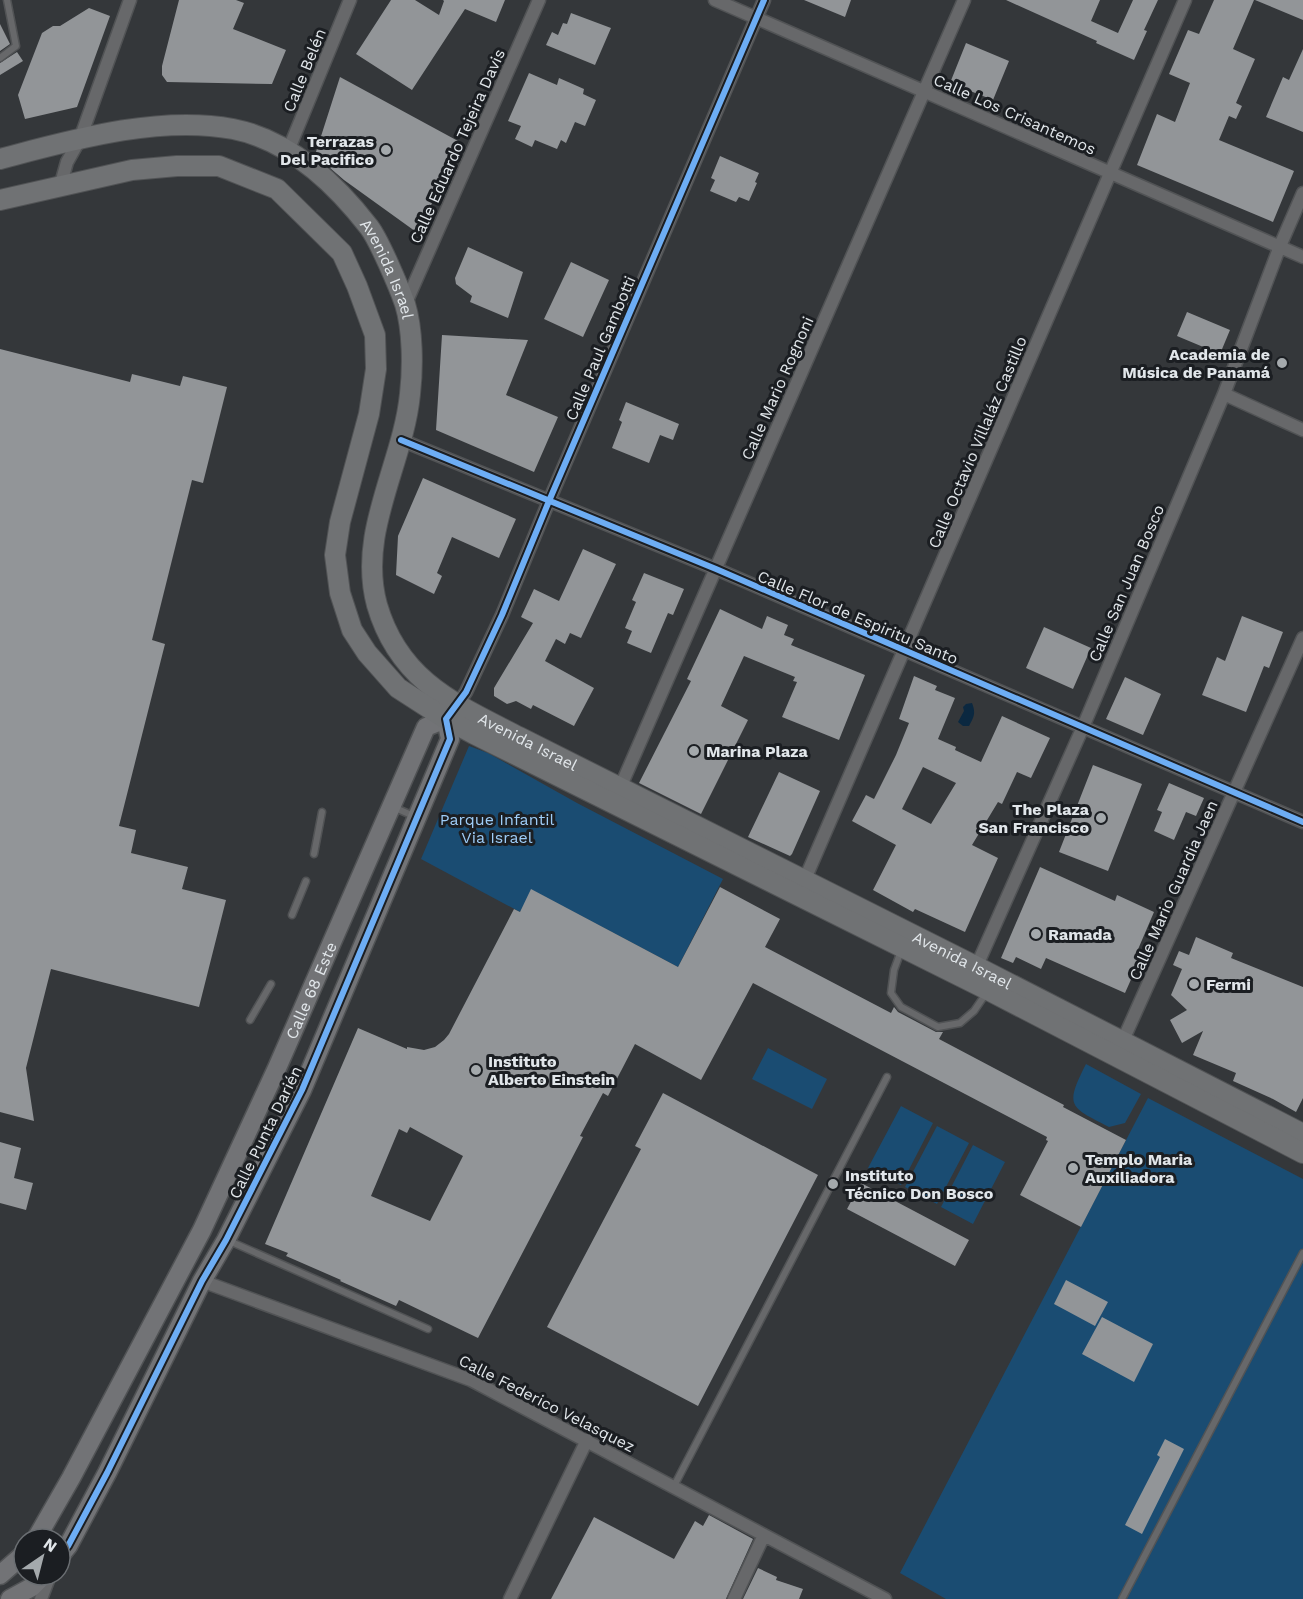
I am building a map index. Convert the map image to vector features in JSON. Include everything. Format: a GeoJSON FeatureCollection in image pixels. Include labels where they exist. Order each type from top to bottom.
{"type":"FeatureCollection","features":[{"type":"Feature","properties":{"kind":"main road","name":"Avenida Israel"},"geometry":{"type":"LineString","coordinates":[[0,159],[80,139],[148,127],[192,125],[255,134],[288,152],[326,178],[370,229],[405,305],[412,360],[410,396],[402,440],[387,482],[376,526],[371,565],[377,604],[388,633],[401,656],[452,712],[1119,1048],[1303,1153]]}},
{"type":"Feature","properties":{"kind":"main road","name":"Avenida Israel"},"geometry":{"type":"LineString","coordinates":[[60,187],[132,170],[177,166],[219,166],[277,189],[342,254],[357,286],[375,335],[376,369],[369,414],[340,522],[335,555],[340,593],[352,630],[367,653],[398,688],[620,788],[902,947],[973,974],[988,990],[1303,1134]]}},
{"type":"Feature","properties":{"kind":"main road"},"geometry":{"type":"LineString","coordinates":[[0,200],[60,187]]}},
{"type":"Feature","properties":{"kind":"street"},"geometry":{"type":"LineString","coordinates":[[60,187],[67,162],[80,139],[130,0]]}},
{"type":"Feature","properties":{"kind":"street","name":"Calle Belén"},"geometry":{"type":"LineString","coordinates":[[288,152],[350,0]]}},
{"type":"Feature","properties":{"kind":"street","name":"Calle Eduardo Tejeira Davis"},"geometry":{"type":"LineString","coordinates":[[405,305],[539,0]]}},
{"type":"Feature","properties":{"kind":"street","name":"Calle Los Crisantemos"},"geometry":{"type":"LineString","coordinates":[[716,0],[1303,257]]}},
{"type":"Feature","properties":{"kind":"street","name":"Calle Paul Gambotti"},"geometry":{"type":"LineString","coordinates":[[452,712],[466,692],[502,615],[764,0]]}},
{"type":"Feature","properties":{"kind":"street","name":"Calle Mario Rognoni"},"geometry":{"type":"LineString","coordinates":[[620,788],[964,0]]}},
{"type":"Feature","properties":{"kind":"street","name":"Calle Octavio Villaláz Castillo"},"geometry":{"type":"LineString","coordinates":[[801,889],[1185,0]]}},
{"type":"Feature","properties":{"kind":"street","name":"Calle San Juan Bosco"},"geometry":{"type":"LineString","coordinates":[[973,974],[1083,727],[1224,394],[1280,246],[1303,193]]}},
{"type":"Feature","properties":{"kind":"street"},"geometry":{"type":"LineString","coordinates":[[1224,394],[1303,430]]}},
{"type":"Feature","properties":{"kind":"street","name":"Calle Flor de Espiritu Santo"},"geometry":{"type":"LineString","coordinates":[[402,440],[716,570],[1303,822]]}},
{"type":"Feature","properties":{"kind":"street","name":"Calle Mario Guardia Jaen"},"geometry":{"type":"LineString","coordinates":[[1119,1048],[1303,638]]}},
{"type":"Feature","properties":{"kind":"street","name":"Calle 68 Este"},"geometry":{"type":"LineString","coordinates":[[191,1275],[202,1230],[277,1068],[426,727],[452,712]]}},
{"type":"Feature","properties":{"kind":"street","name":"Calle Punta Darién"},"geometry":{"type":"LineString","coordinates":[[43,1527],[191,1275],[226,1240],[302,1090],[450,739],[452,712]]}},
{"type":"Feature","properties":{"kind":"street","name":"Calle Punta Darién"},"geometry":{"type":"LineString","coordinates":[[72,1539],[107,1473],[191,1275]]}},
{"type":"Feature","properties":{"kind":"street","name":"Calle Federico Velasquez"},"geometry":{"type":"LineString","coordinates":[[191,1275],[471,1380],[885,1599]]}},
{"type":"Feature","properties":{"kind":"street"},"geometry":{"type":"LineString","coordinates":[[510,1599],[587,1440]]}},
{"type":"Feature","properties":{"kind":"street"},"geometry":{"type":"LineString","coordinates":[[734,1599],[764,1535]]}},
{"type":"Feature","properties":{"kind":"street"},"geometry":{"type":"LineString","coordinates":[[0,1575],[12,1564]]}},
{"type":"Feature","properties":{"kind":"street"},"geometry":{"type":"LineString","coordinates":[[10,1599],[32,1587]]}},
{"type":"Feature","properties":{"kind":"lane"},"geometry":{"type":"LineString","coordinates":[[0,58],[16,46],[7,0]]}},
{"type":"Feature","properties":{"kind":"lane"},"geometry":{"type":"LineString","coordinates":[[391,806],[417,817]]}},
{"type":"Feature","properties":{"kind":"lane"},"geometry":{"type":"LineString","coordinates":[[314,854],[322,812]]}},
{"type":"Feature","properties":{"kind":"lane"},"geometry":{"type":"LineString","coordinates":[[292,915],[306,881]]}},
{"type":"Feature","properties":{"kind":"lane"},"geometry":{"type":"LineString","coordinates":[[902,947],[894,970],[891,993],[901,1007],[938,1027],[960,1023],[974,1011],[988,990]]}},
{"type":"Feature","properties":{"kind":"lane"},"geometry":{"type":"LineString","coordinates":[[250,1020],[271,984]]}},
{"type":"Feature","properties":{"kind":"lane"},"geometry":{"type":"LineString","coordinates":[[674,1486],[887,1077]]}},
{"type":"Feature","properties":{"kind":"lane"},"geometry":{"type":"LineString","coordinates":[[226,1240],[428,1329]]}},
{"type":"Feature","properties":{"kind":"lane"},"geometry":{"type":"LineString","coordinates":[[1122,1599],[1303,1253]]}},
{"type":"Feature","properties":{"kind":"green space","name":"Parque Infantil Via Israel"},"geometry":{"type":"Polygon","coordinates":[[[469,746],[488,753],[577,803],[723,879],[678,967],[532,890],[520,912],[421,859],[469,746]]]}},
{"type":"Feature","properties":{"kind":"green space"},"geometry":{"type":"Polygon","coordinates":[[[768,1048],[827,1079],[812,1109],[752,1079],[768,1048]]]}},
{"type":"Feature","properties":{"kind":"green space"},"geometry":{"type":"Polygon","coordinates":[[[1086,1064],[1141,1094],[1125,1123],[1109,1127],[1086,1115],[1075,1104],[1073,1098],[1075,1089],[1086,1064]]]}},
{"type":"Feature","properties":{"kind":"green space"},"geometry":{"type":"Polygon","coordinates":[[[1148,1098],[1303,1179],[1303,1599],[946,1599],[900,1573],[1148,1098]]]}},
{"type":"Feature","properties":{"kind":"green space"},"geometry":{"type":"Polygon","coordinates":[[[901,1106],[933,1123],[901,1185],[868,1168],[901,1106]]]}},
{"type":"Feature","properties":{"kind":"green space"},"geometry":{"type":"Polygon","coordinates":[[[937,1126],[969,1143],[937,1204],[905,1187],[937,1126]]]}},
{"type":"Feature","properties":{"kind":"green space"},"geometry":{"type":"Polygon","coordinates":[[[973,1145],[1005,1162],[973,1224],[941,1207],[973,1145]]]}},
{"type":"Feature","properties":{"kind":"shaded area"},"geometry":{"type":"Polygon","coordinates":[[[972,703],[973,717],[969,726],[963,726],[958,722],[964,711],[963,707],[972,703]]]}},
{"type":"Feature","properties":{"kind":"building"},"geometry":{"type":"Polygon","coordinates":[[[179,0],[236,0],[244,3],[233,29],[286,50],[272,84],[167,82],[162,75],[162,66],[179,0]]]}},
{"type":"Feature","properties":{"kind":"building"},"geometry":{"type":"Polygon","coordinates":[[[391,0],[415,0],[439,15],[443,0],[505,0],[496,22],[465,9],[412,90],[356,54],[391,0]]]}},
{"type":"Feature","properties":{"kind":"building"},"geometry":{"type":"Polygon","coordinates":[[[804,0],[851,0],[845,17],[804,0]]]}},
{"type":"Feature","properties":{"kind":"building"},"geometry":{"type":"Polygon","coordinates":[[[1006,0],[1100,0],[1091,21],[1118,33],[1133,0],[1158,0],[1144,30],[1147,31],[1134,60],[1006,0]]]}},
{"type":"Feature","properties":{"kind":"building"},"geometry":{"type":"Polygon","coordinates":[[[1214,0],[1254,0],[1233,49],[1255,59],[1236,103],[1242,106],[1236,119],[1229,116],[1219,140],[1294,171],[1273,222],[1137,165],[1157,114],[1175,122],[1190,83],[1169,74],[1188,30],[1199,34],[1214,0]]]}},
{"type":"Feature","properties":{"kind":"building"},"geometry":{"type":"Polygon","coordinates":[[[1255,0],[1303,0],[1303,20],[1255,0]]]}},
{"type":"Feature","properties":{"kind":"building"},"geometry":{"type":"Polygon","coordinates":[[[89,8],[110,16],[77,107],[25,119],[18,95],[42,33],[53,26],[60,26],[89,8]]]}},
{"type":"Feature","properties":{"kind":"building"},"geometry":{"type":"Polygon","coordinates":[[[571,13],[611,28],[595,65],[546,45],[552,32],[558,35],[563,23],[567,24],[571,13]]]}},
{"type":"Feature","properties":{"kind":"building"},"geometry":{"type":"Polygon","coordinates":[[[0,24],[10,44],[0,51],[0,24]]]}},
{"type":"Feature","properties":{"kind":"building"},"geometry":{"type":"Polygon","coordinates":[[[966,43],[1009,61],[993,100],[950,83],[966,43]]]}},
{"type":"Feature","properties":{"kind":"building"},"geometry":{"type":"Polygon","coordinates":[[[1303,49],[1303,132],[1266,117],[1283,77],[1289,80],[1303,49]]]}},
{"type":"Feature","properties":{"kind":"building"},"geometry":{"type":"Polygon","coordinates":[[[17,52],[23,61],[0,75],[0,63],[17,52]]]}},
{"type":"Feature","properties":{"kind":"building"},"geometry":{"type":"Polygon","coordinates":[[[529,73],[557,85],[559,78],[584,89],[583,94],[596,100],[585,126],[575,122],[566,143],[561,140],[557,149],[535,140],[532,147],[515,139],[521,126],[508,121],[529,73]]]}},
{"type":"Feature","properties":{"kind":"building","name":"Terrazas Del Pacifico"},"geometry":{"type":"Polygon","coordinates":[[[340,77],[458,141],[419,234],[344,180],[315,155],[340,77]]]}},
{"type":"Feature","properties":{"kind":"building"},"geometry":{"type":"Polygon","coordinates":[[[720,156],[759,173],[749,201],[739,197],[736,202],[710,191],[715,180],[711,178],[720,156]]]}},
{"type":"Feature","properties":{"kind":"building"},"geometry":{"type":"Polygon","coordinates":[[[468,247],[523,272],[508,318],[470,302],[472,296],[456,284],[455,278],[468,247]]]}},
{"type":"Feature","properties":{"kind":"building"},"geometry":{"type":"Polygon","coordinates":[[[571,262],[609,280],[583,337],[544,319],[571,262]]]}},
{"type":"Feature","properties":{"kind":"building"},"geometry":{"type":"Polygon","coordinates":[[[1187,312],[1230,330],[1220,354],[1177,336],[1187,312]]]}},
{"type":"Feature","properties":{"kind":"building"},"geometry":{"type":"Polygon","coordinates":[[[442,335],[528,340],[506,395],[558,417],[534,472],[436,430],[442,335]]]}},
{"type":"Feature","properties":{"kind":"building"},"geometry":{"type":"Polygon","coordinates":[[[0,349],[130,382],[132,374],[180,386],[183,376],[227,387],[203,483],[192,480],[152,640],[165,644],[119,826],[136,830],[131,853],[188,867],[182,889],[226,900],[199,1007],[51,969],[26,1068],[34,1121],[0,1112],[0,349]]]}},
{"type":"Feature","properties":{"kind":"building"},"geometry":{"type":"Polygon","coordinates":[[[626,402],[679,424],[673,440],[660,435],[649,463],[612,448],[622,422],[619,420],[626,402]]]}},
{"type":"Feature","properties":{"kind":"building"},"geometry":{"type":"Polygon","coordinates":[[[423,478],[516,519],[499,558],[452,537],[437,573],[442,576],[434,594],[396,575],[398,536],[423,478]]]}},
{"type":"Feature","properties":{"kind":"building"},"geometry":{"type":"Polygon","coordinates":[[[583,549],[616,564],[581,638],[570,633],[565,644],[556,639],[545,661],[594,688],[574,726],[533,705],[531,709],[516,701],[507,704],[494,696],[494,688],[533,623],[521,617],[534,589],[559,601],[583,549]]]}},
{"type":"Feature","properties":{"kind":"building"},"geometry":{"type":"Polygon","coordinates":[[[644,573],[684,589],[673,615],[668,613],[651,653],[627,643],[632,631],[625,628],[636,602],[632,600],[644,573]]]}},
{"type":"Feature","properties":{"kind":"building"},"geometry":{"type":"Polygon","coordinates":[[[720,609],[762,629],[767,616],[788,625],[784,635],[794,639],[791,645],[865,675],[839,740],[782,717],[797,682],[793,681],[795,677],[744,656],[721,706],[748,720],[701,814],[639,783],[691,681],[687,679],[720,609]]]}},
{"type":"Feature","properties":{"kind":"building"},"geometry":{"type":"Polygon","coordinates":[[[1242,616],[1283,632],[1269,668],[1264,666],[1246,712],[1202,695],[1217,657],[1225,661],[1242,616]]]}},
{"type":"Feature","properties":{"kind":"building"},"geometry":{"type":"Polygon","coordinates":[[[1044,627],[1091,648],[1073,689],[1026,668],[1044,627]]]}},
{"type":"Feature","properties":{"kind":"building"},"geometry":{"type":"Polygon","coordinates":[[[914,676],[937,686],[935,690],[955,698],[938,739],[981,762],[1002,716],[1050,738],[1031,778],[1017,772],[1002,804],[998,802],[972,845],[998,858],[965,932],[915,909],[913,912],[873,890],[896,845],[852,821],[866,795],[874,799],[896,755],[909,723],[899,719],[914,676]],[[923,767],[902,809],[931,824],[956,783],[923,767]]]}},
{"type":"Feature","properties":{"kind":"building"},"geometry":{"type":"Polygon","coordinates":[[[1125,677],[1161,694],[1143,735],[1106,719],[1125,677]]]}},
{"type":"Feature","properties":{"kind":"building","name":"The Plaza San Francisco"},"geometry":{"type":"Polygon","coordinates":[[[1093,765],[1142,784],[1108,871],[1059,852],[1093,765]]]}},
{"type":"Feature","properties":{"kind":"building"},"geometry":{"type":"Polygon","coordinates":[[[779,772],[820,791],[790,856],[748,837],[779,772]]]}},
{"type":"Feature","properties":{"kind":"building"},"geometry":{"type":"Polygon","coordinates":[[[1169,783],[1204,798],[1196,816],[1186,812],[1174,840],[1154,831],[1162,812],[1157,810],[1169,783]]]}},
{"type":"Feature","properties":{"kind":"building"},"geometry":{"type":"Polygon","coordinates":[[[1040,867],[1115,901],[1117,895],[1154,912],[1136,954],[1141,957],[1125,993],[1046,958],[1041,969],[1016,957],[1013,963],[1001,958],[1040,867]]]}},
{"type":"Feature","properties":{"kind":"building","name":"Instituto Alberto Einstein"},"geometry":{"type":"Polygon","coordinates":[[[720,887],[780,919],[765,947],[891,1013],[894,1007],[898,1012],[936,1032],[943,1032],[939,1039],[1126,1140],[1081,1227],[1020,1195],[1048,1141],[1047,1137],[753,983],[701,1080],[635,1044],[608,1096],[603,1093],[580,1136],[583,1137],[478,1338],[399,1300],[396,1306],[286,1256],[288,1253],[265,1244],[358,1028],[407,1049],[407,1047],[424,1050],[435,1047],[444,1040],[514,909],[520,912],[531,889],[678,967],[720,887]],[[410,1127],[407,1133],[399,1129],[371,1196],[430,1221],[463,1156],[410,1127]]]}},
{"type":"Feature","properties":{"kind":"building"},"geometry":{"type":"Polygon","coordinates":[[[1196,937],[1233,953],[1231,958],[1303,987],[1303,1098],[1296,1112],[1233,1081],[1236,1073],[1193,1055],[1203,1031],[1182,1043],[1170,1020],[1187,1010],[1171,995],[1182,969],[1173,965],[1179,951],[1189,955],[1196,937]]]}},
{"type":"Feature","properties":{"kind":"building"},"geometry":{"type":"Polygon","coordinates":[[[663,1093],[818,1175],[698,1406],[547,1327],[641,1149],[635,1146],[663,1093]]]}},
{"type":"Feature","properties":{"kind":"building"},"geometry":{"type":"Polygon","coordinates":[[[0,1142],[21,1148],[14,1178],[33,1183],[26,1210],[0,1203],[0,1142]]]}},
{"type":"Feature","properties":{"kind":"building"},"geometry":{"type":"Polygon","coordinates":[[[861,1183],[969,1240],[955,1266],[847,1209],[861,1183]]]}},
{"type":"Feature","properties":{"kind":"building"},"geometry":{"type":"Polygon","coordinates":[[[1066,1280],[1108,1302],[1095,1326],[1054,1304],[1066,1280]]]}},
{"type":"Feature","properties":{"kind":"building"},"geometry":{"type":"Polygon","coordinates":[[[1102,1317],[1153,1344],[1134,1382],[1082,1354],[1102,1317]]]}},
{"type":"Feature","properties":{"kind":"building"},"geometry":{"type":"Polygon","coordinates":[[[1165,1439],[1184,1449],[1142,1534],[1125,1525],[1160,1457],[1157,1455],[1165,1439]]]}},
{"type":"Feature","properties":{"kind":"building"},"geometry":{"type":"Polygon","coordinates":[[[709,1515],[753,1539],[726,1599],[551,1599],[594,1517],[674,1559],[695,1521],[703,1526],[709,1515]]]}},
{"type":"Feature","properties":{"kind":"building"},"geometry":{"type":"Polygon","coordinates":[[[758,1568],[777,1577],[776,1580],[803,1589],[799,1599],[743,1599],[758,1568]]]}},
{"type":"Feature","properties":{"kind":"cycle path"},"geometry":{"type":"LineString","coordinates":[[72,1539],[202,1281],[226,1240],[302,1090],[450,739],[446,719],[466,692],[502,615],[764,0]]}},
{"type":"Feature","properties":{"kind":"cycle path"},"geometry":{"type":"LineString","coordinates":[[401,440],[716,569],[1303,822]]}},
{"type":"Feature","properties":{"kind":"place","name":"Terrazas Del Pacifico"},"geometry":{"type":"Point","coordinates":[386,150]}},
{"type":"Feature","properties":{"kind":"place","name":"Academia de Música de Panamá"},"geometry":{"type":"Point","coordinates":[1282,363]}},
{"type":"Feature","properties":{"kind":"place","name":"Marina Plaza"},"geometry":{"type":"Point","coordinates":[694,751]}},
{"type":"Feature","properties":{"kind":"place","name":"The Plaza San Francisco"},"geometry":{"type":"Point","coordinates":[1101,818]}},
{"type":"Feature","properties":{"kind":"place","name":"Ramada"},"geometry":{"type":"Point","coordinates":[1036,934]}},
{"type":"Feature","properties":{"kind":"place","name":"Fermi"},"geometry":{"type":"Point","coordinates":[1194,984]}},
{"type":"Feature","properties":{"kind":"place","name":"Instituto Alberto Einstein"},"geometry":{"type":"Point","coordinates":[476,1070]}},
{"type":"Feature","properties":{"kind":"place","name":"Templo Maria Auxiliadora"},"geometry":{"type":"Point","coordinates":[1073,1168]}},
{"type":"Feature","properties":{"kind":"place","name":"Instituto Técnico Don Bosco"},"geometry":{"type":"Point","coordinates":[833,1184]}}]}
